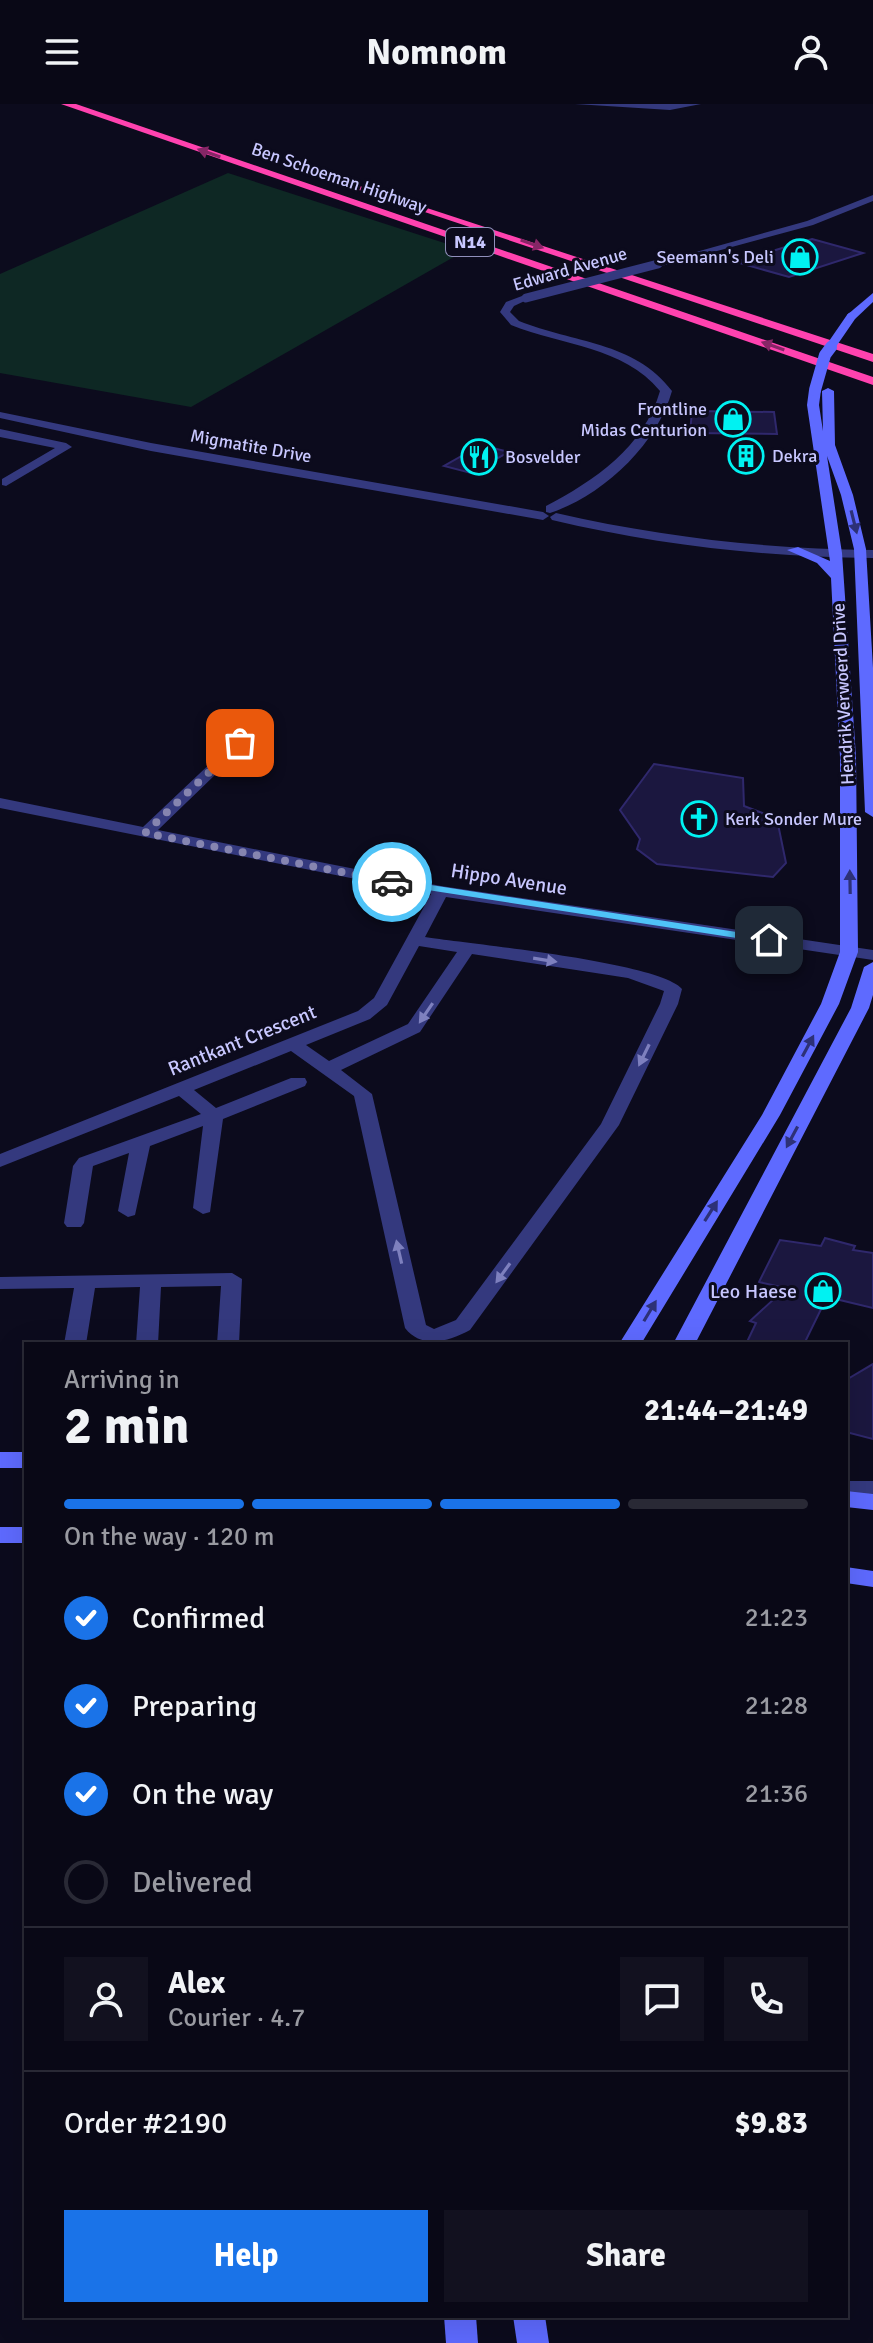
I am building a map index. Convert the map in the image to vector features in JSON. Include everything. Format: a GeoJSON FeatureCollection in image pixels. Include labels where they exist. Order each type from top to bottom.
{"type":"FeatureCollection","features":[{"type":"Feature","properties":{"kind":"highway","name":"Ben Schoeman Highway"},"geometry":{"type":"LineString","coordinates":[[66,104],[873,381]]}},
{"type":"Feature","properties":{"kind":"highway","name":"Ben Schoeman Highway"},"geometry":{"type":"LineString","coordinates":[[301,167],[873,358]]}},
{"type":"Feature","properties":{"kind":"main road","name":"Hendrik Verwoerd Drive"},"geometry":{"type":"LineString","coordinates":[[631,1342],[771,1115],[830,1004],[849,952],[848,757],[837,577],[835,550],[823,535],[813,405],[856,317],[873,296]]}},
{"type":"Feature","properties":{"kind":"main road","name":"Hendrik Verwoerd Drive"},"geometry":{"type":"LineString","coordinates":[[856,317],[873,306]]}},
{"type":"Feature","properties":{"kind":"main road","name":"Hendrik Verwoerd Drive"},"geometry":{"type":"LineString","coordinates":[[821,390],[829,445],[867,552],[873,812]]}},
{"type":"Feature","properties":{"kind":"main road"},"geometry":{"type":"LineString","coordinates":[[789,547],[823,535]]}},
{"type":"Feature","properties":{"kind":"main road"},"geometry":{"type":"LineString","coordinates":[[789,547],[822,560],[837,577]]}},
{"type":"Feature","properties":{"kind":"main road"},"geometry":{"type":"LineString","coordinates":[[685,1342],[860,1008],[873,967]]}},
{"type":"Feature","properties":{"kind":"main road"},"geometry":{"type":"LineString","coordinates":[[0,1460],[24,1460]]}},
{"type":"Feature","properties":{"kind":"main road"},"geometry":{"type":"LineString","coordinates":[[848,1499],[873,1502]]}},
{"type":"Feature","properties":{"kind":"main road"},"geometry":{"type":"LineString","coordinates":[[0,1535],[24,1535]]}},
{"type":"Feature","properties":{"kind":"main road"},"geometry":{"type":"LineString","coordinates":[[848,1575],[873,1579]]}},
{"type":"Feature","properties":{"kind":"main road"},"geometry":{"type":"LineString","coordinates":[[460,2318],[462,2343]]}},
{"type":"Feature","properties":{"kind":"main road"},"geometry":{"type":"LineString","coordinates":[[529,2318],[533,2343]]}},
{"type":"Feature","properties":{"kind":"street"},"geometry":{"type":"LineString","coordinates":[[579,104],[656,108],[691,107],[697,104]]}},
{"type":"Feature","properties":{"kind":"street","name":"Edward Avenue"},"geometry":{"type":"LineString","coordinates":[[554,513],[611,469],[646,431],[664,406],[666,391],[645,368],[623,355],[515,323],[505,312],[510,304],[810,223],[873,198]]}},
{"type":"Feature","properties":{"kind":"street","name":"Migmatite Drive"},"geometry":{"type":"LineString","coordinates":[[0,415],[151,447],[554,513],[688,541],[867,552]]}},
{"type":"Feature","properties":{"kind":"street"},"geometry":{"type":"LineString","coordinates":[[0,433],[66,447],[6,482]]}},
{"type":"Feature","properties":{"kind":"street"},"geometry":{"type":"LineString","coordinates":[[0,445],[16,436]]}},
{"type":"Feature","properties":{"kind":"street"},"geometry":{"type":"LineString","coordinates":[[145,833],[240,743]]}},
{"type":"Feature","properties":{"kind":"street","name":"Hippo Avenue"},"geometry":{"type":"LineString","coordinates":[[0,803],[441,891],[873,955]]}},
{"type":"Feature","properties":{"kind":"street","name":"Rantkant Crescent"},"geometry":{"type":"LineString","coordinates":[[0,1161],[364,1015],[381,1001],[441,891]]}},
{"type":"Feature","properties":{"kind":"street"},"geometry":{"type":"LineString","coordinates":[[292,1043],[363,1094],[414,1325],[432,1337],[440,1337],[463,1325],[607,1129],[669,1004],[673,989],[663,982],[629,973],[412,940]]}},
{"type":"Feature","properties":{"kind":"street"},"geometry":{"type":"LineString","coordinates":[[328,1069],[403,1035],[419,1023],[468,948]]}},
{"type":"Feature","properties":{"kind":"street"},"geometry":{"type":"LineString","coordinates":[[319,1034],[334,1049],[350,1050],[358,1055]]}},
{"type":"Feature","properties":{"kind":"street"},"geometry":{"type":"LineString","coordinates":[[74,1223],[86,1162],[298,1082]]}},
{"type":"Feature","properties":{"kind":"street"},"geometry":{"type":"LineString","coordinates":[[181,1088],[214,1116]]}},
{"type":"Feature","properties":{"kind":"street"},"geometry":{"type":"LineString","coordinates":[[203,1208],[214,1116]]}},
{"type":"Feature","properties":{"kind":"street"},"geometry":{"type":"LineString","coordinates":[[128,1211],[141,1141]]}},
{"type":"Feature","properties":{"kind":"street"},"geometry":{"type":"LineString","coordinates":[[0,1283],[232,1279],[228,1342]]}},
{"type":"Feature","properties":{"kind":"street"},"geometry":{"type":"LineString","coordinates":[[75,1342],[86,1280]]}},
{"type":"Feature","properties":{"kind":"street"},"geometry":{"type":"LineString","coordinates":[[147,1342],[151,1280]]}},
{"type":"Feature","properties":{"kind":"street"},"geometry":{"type":"LineString","coordinates":[[848,1489],[873,1489]]}},
{"type":"Feature","properties":{"kind":"green space"},"geometry":{"type":"Polygon","coordinates":[[[228,173],[466,250],[191,407],[0,373],[0,274],[228,173]]]}},
{"type":"Feature","properties":{"kind":"building","name":"Seemann's Deli"},"geometry":{"type":"Polygon","coordinates":[[[812,239],[863,253],[789,277],[736,262],[812,239]]]}},
{"type":"Feature","properties":{"kind":"building","name":"Frontline Midas Centurion"},"geometry":{"type":"Polygon","coordinates":[[[692,411],[774,412],[777,434],[690,433],[692,411]]]}},
{"type":"Feature","properties":{"kind":"building","name":"Bosvelder"},"geometry":{"type":"Polygon","coordinates":[[[481,445],[509,452],[471,473],[444,466],[481,445]]]}},
{"type":"Feature","properties":{"kind":"building","name":"Kerk Sonder Mure"},"geometry":{"type":"Polygon","coordinates":[[[654,764],[743,778],[744,806],[765,814],[778,824],[786,863],[773,877],[657,864],[637,849],[640,839],[620,810],[654,764]]]}},
{"type":"Feature","properties":{"kind":"building","name":"Leo Haese"},"geometry":{"type":"Polygon","coordinates":[[[825,1238],[855,1246],[853,1250],[873,1253],[873,1308],[827,1297],[805,1342],[747,1342],[756,1323],[750,1321],[786,1288],[759,1282],[780,1240],[821,1246],[825,1238]]]}},
{"type":"Feature","properties":{"kind":"building"},"geometry":{"type":"Polygon","coordinates":[[[873,1364],[873,1439],[848,1433],[848,1379],[873,1364]]]}},
{"type":"Feature","properties":{"kind":"way so far"},"geometry":{"type":"LineString","coordinates":[[240,743],[145,833],[392,882]]}},
{"type":"Feature","properties":{"kind":"place","name":"Seemann's Deli"},"geometry":{"type":"Point","coordinates":[800,257]}},
{"type":"Feature","properties":{"kind":"place","name":"Frontline Midas Centurion"},"geometry":{"type":"Point","coordinates":[733,419]}},
{"type":"Feature","properties":{"kind":"place","name":"Dekra"},"geometry":{"type":"Point","coordinates":[746,456]}},
{"type":"Feature","properties":{"kind":"place","name":"Bosvelder"},"geometry":{"type":"Point","coordinates":[479,457]}},
{"type":"Feature","properties":{"kind":"place","name":"Kerk Sonder Mure"},"geometry":{"type":"Point","coordinates":[699,819]}},
{"type":"Feature","properties":{"kind":"place","name":"Leo Haese"},"geometry":{"type":"Point","coordinates":[823,1291]}},
{"type":"Feature","properties":{"kind":"route"},"geometry":{"type":"LineString","coordinates":[[392,882],[769,940]]}}]}
